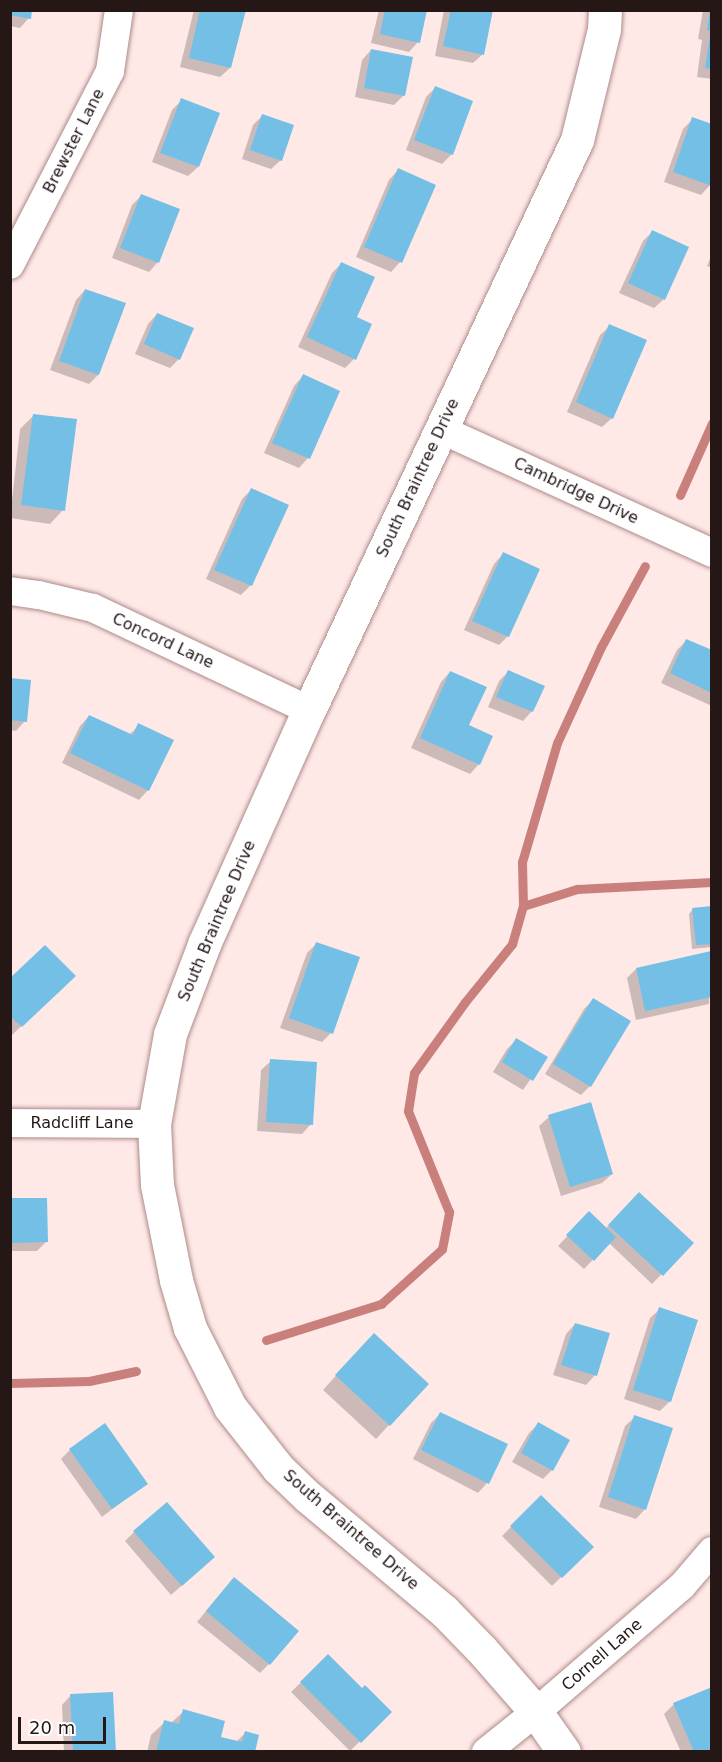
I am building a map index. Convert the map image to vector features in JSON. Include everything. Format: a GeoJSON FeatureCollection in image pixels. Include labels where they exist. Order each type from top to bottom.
{"type":"FeatureCollection","features":[{"type":"Feature","properties":{"kind":"street","name":"Brewster Lane"},"geometry":{"type":"LineString","coordinates":[[10,265],[110,71],[119,10]]}},
{"type":"Feature","properties":{"kind":"street","name":"South Braintree Drive"},"geometry":{"type":"LineString","coordinates":[[564,1752],[536,1713],[481,1649],[444,1611],[308,1497],[278,1468],[230,1407],[190,1328],[176,1280],[157,1185],[154,1124],[170,1034],[205,942],[309,710],[577,140],[604,29],[605,10]]}},
{"type":"Feature","properties":{"kind":"street","name":"Cambridge Drive"},"geometry":{"type":"LineString","coordinates":[[440,429],[711,554]]}},
{"type":"Feature","properties":{"kind":"street","name":"Concord Lane"},"geometry":{"type":"LineString","coordinates":[[10,591],[93,608],[309,710]]}},
{"type":"Feature","properties":{"kind":"street","name":"Radcliff Lane"},"geometry":{"type":"LineString","coordinates":[[10,1123],[154,1124]]}},
{"type":"Feature","properties":{"kind":"street","name":"Cornell Lane"},"geometry":{"type":"LineString","coordinates":[[486,1752],[536,1713],[682,1586],[711,1551]]}},
{"type":"Feature","properties":{"kind":"building"},"geometry":{"type":"Polygon","coordinates":[[[10,10],[32,10],[31,19],[10,15],[10,10]]]}},
{"type":"Feature","properties":{"kind":"building"},"geometry":{"type":"Polygon","coordinates":[[[200,10],[246,10],[231,68],[189,58],[200,10]]]}},
{"type":"Feature","properties":{"kind":"building"},"geometry":{"type":"Polygon","coordinates":[[[385,10],[427,10],[420,43],[380,34],[385,10]]]}},
{"type":"Feature","properties":{"kind":"building"},"geometry":{"type":"Polygon","coordinates":[[[451,10],[493,10],[484,55],[443,46],[451,10]]]}},
{"type":"Feature","properties":{"kind":"building"},"geometry":{"type":"Polygon","coordinates":[[[710,10],[712,10],[712,31],[707,30],[710,10]]]}},
{"type":"Feature","properties":{"kind":"building"},"geometry":{"type":"Polygon","coordinates":[[[710,36],[712,36],[712,69],[705,68],[710,36]]]}},
{"type":"Feature","properties":{"kind":"building"},"geometry":{"type":"Polygon","coordinates":[[[371,49],[413,57],[405,96],[364,88],[371,49]]]}},
{"type":"Feature","properties":{"kind":"building"},"geometry":{"type":"Polygon","coordinates":[[[435,86],[473,101],[453,155],[414,140],[435,86]]]}},
{"type":"Feature","properties":{"kind":"building"},"geometry":{"type":"Polygon","coordinates":[[[181,98],[220,113],[199,167],[160,153],[181,98]]]}},
{"type":"Feature","properties":{"kind":"building"},"geometry":{"type":"Polygon","coordinates":[[[262,114],[294,125],[282,161],[250,150],[262,114]]]}},
{"type":"Feature","properties":{"kind":"building"},"geometry":{"type":"Polygon","coordinates":[[[692,117],[712,124],[712,186],[673,172],[692,117]]]}},
{"type":"Feature","properties":{"kind":"building"},"geometry":{"type":"Polygon","coordinates":[[[398,168],[436,185],[402,263],[364,247],[398,168]]]}},
{"type":"Feature","properties":{"kind":"building"},"geometry":{"type":"Polygon","coordinates":[[[141,194],[180,209],[159,263],[120,248],[141,194]]]}},
{"type":"Feature","properties":{"kind":"building"},"geometry":{"type":"Polygon","coordinates":[[[652,230],[689,247],[665,300],[628,283],[652,230]]]}},
{"type":"Feature","properties":{"kind":"building"},"geometry":{"type":"Polygon","coordinates":[[[341,262],[375,277],[357,317],[372,324],[356,360],[307,337],[341,262]]]}},
{"type":"Feature","properties":{"kind":"building"},"geometry":{"type":"Polygon","coordinates":[[[85,289],[126,303],[99,375],[59,361],[85,289]]]}},
{"type":"Feature","properties":{"kind":"building"},"geometry":{"type":"Polygon","coordinates":[[[157,313],[194,328],[180,360],[144,344],[157,313]]]}},
{"type":"Feature","properties":{"kind":"building"},"geometry":{"type":"Polygon","coordinates":[[[609,324],[647,340],[613,419],[576,402],[609,324]]]}},
{"type":"Feature","properties":{"kind":"building"},"geometry":{"type":"Polygon","coordinates":[[[303,374],[340,391],[310,459],[272,443],[303,374]]]}},
{"type":"Feature","properties":{"kind":"building"},"geometry":{"type":"Polygon","coordinates":[[[33,414],[77,419],[65,511],[21,505],[33,414]]]}},
{"type":"Feature","properties":{"kind":"building"},"geometry":{"type":"Polygon","coordinates":[[[251,488],[289,505],[252,586],[214,570],[251,488]]]}},
{"type":"Feature","properties":{"kind":"building"},"geometry":{"type":"Polygon","coordinates":[[[503,552],[540,569],[509,637],[472,621],[503,552]]]}},
{"type":"Feature","properties":{"kind":"building"},"geometry":{"type":"Polygon","coordinates":[[[686,639],[712,650],[712,693],[670,673],[686,639]]]}},
{"type":"Feature","properties":{"kind":"building"},"geometry":{"type":"Polygon","coordinates":[[[508,670],[545,686],[533,712],[496,697],[508,670]]]}},
{"type":"Feature","properties":{"kind":"building"},"geometry":{"type":"Polygon","coordinates":[[[450,671],[487,687],[469,725],[493,736],[480,765],[420,738],[450,671]]]}},
{"type":"Feature","properties":{"kind":"building"},"geometry":{"type":"Polygon","coordinates":[[[10,678],[31,680],[27,722],[10,720],[10,678]]]}},
{"type":"Feature","properties":{"kind":"building"},"geometry":{"type":"Polygon","coordinates":[[[89,715],[133,735],[138,723],[174,740],[149,791],[70,753],[89,715]]]}},
{"type":"Feature","properties":{"kind":"building"},"geometry":{"type":"Polygon","coordinates":[[[712,906],[712,944],[696,945],[692,908],[712,906]]]}},
{"type":"Feature","properties":{"kind":"building"},"geometry":{"type":"Polygon","coordinates":[[[316,942],[360,957],[333,1034],[289,1018],[316,942]]]}},
{"type":"Feature","properties":{"kind":"building"},"geometry":{"type":"Polygon","coordinates":[[[45,945],[76,976],[22,1027],[10,1016],[10,978],[45,945]]]}},
{"type":"Feature","properties":{"kind":"building"},"geometry":{"type":"Polygon","coordinates":[[[711,951],[712,997],[645,1011],[636,968],[711,951]]]}},
{"type":"Feature","properties":{"kind":"building"},"geometry":{"type":"Polygon","coordinates":[[[593,998],[631,1021],[591,1087],[553,1064],[593,998]]]}},
{"type":"Feature","properties":{"kind":"building"},"geometry":{"type":"Polygon","coordinates":[[[516,1038],[548,1057],[533,1081],[502,1062],[516,1038]]]}},
{"type":"Feature","properties":{"kind":"building"},"geometry":{"type":"Polygon","coordinates":[[[270,1059],[317,1062],[313,1125],[266,1122],[270,1059]]]}},
{"type":"Feature","properties":{"kind":"building"},"geometry":{"type":"Polygon","coordinates":[[[591,1102],[613,1174],[570,1187],[548,1115],[591,1102]]]}},
{"type":"Feature","properties":{"kind":"building"},"geometry":{"type":"Polygon","coordinates":[[[639,1192],[694,1243],[663,1276],[608,1225],[639,1192]]]}},
{"type":"Feature","properties":{"kind":"building"},"geometry":{"type":"Polygon","coordinates":[[[10,1198],[47,1198],[48,1242],[10,1243],[10,1198]]]}},
{"type":"Feature","properties":{"kind":"building"},"geometry":{"type":"Polygon","coordinates":[[[589,1211],[616,1237],[594,1261],[566,1235],[589,1211]]]}},
{"type":"Feature","properties":{"kind":"building"},"geometry":{"type":"Polygon","coordinates":[[[659,1307],[698,1320],[671,1402],[633,1390],[659,1307]]]}},
{"type":"Feature","properties":{"kind":"building"},"geometry":{"type":"Polygon","coordinates":[[[575,1323],[610,1333],[597,1376],[561,1365],[575,1323]]]}},
{"type":"Feature","properties":{"kind":"building"},"geometry":{"type":"Polygon","coordinates":[[[374,1333],[429,1384],[390,1426],[335,1375],[374,1333]]]}},
{"type":"Feature","properties":{"kind":"building"},"geometry":{"type":"Polygon","coordinates":[[[440,1412],[508,1444],[489,1484],[421,1450],[440,1412]]]}},
{"type":"Feature","properties":{"kind":"building"},"geometry":{"type":"Polygon","coordinates":[[[634,1415],[673,1428],[646,1510],[608,1497],[634,1415]]]}},
{"type":"Feature","properties":{"kind":"building"},"geometry":{"type":"Polygon","coordinates":[[[538,1422],[570,1440],[553,1471],[521,1453],[538,1422]]]}},
{"type":"Feature","properties":{"kind":"building"},"geometry":{"type":"Polygon","coordinates":[[[105,1423],[148,1484],[112,1509],[69,1449],[105,1423]]]}},
{"type":"Feature","properties":{"kind":"building"},"geometry":{"type":"Polygon","coordinates":[[[541,1495],[594,1547],[562,1578],[510,1526],[541,1495]]]}},
{"type":"Feature","properties":{"kind":"building"},"geometry":{"type":"Polygon","coordinates":[[[167,1502],[215,1557],[182,1586],[133,1531],[167,1502]]]}},
{"type":"Feature","properties":{"kind":"building"},"geometry":{"type":"Polygon","coordinates":[[[234,1577],[299,1631],[270,1665],[206,1611],[234,1577]]]}},
{"type":"Feature","properties":{"kind":"building"},"geometry":{"type":"Polygon","coordinates":[[[328,1654],[362,1688],[365,1685],[392,1712],[361,1743],[300,1682],[328,1654]]]}},
{"type":"Feature","properties":{"kind":"building"},"geometry":{"type":"Polygon","coordinates":[[[712,1687],[712,1752],[694,1752],[673,1703],[712,1687]]]}},
{"type":"Feature","properties":{"kind":"building"},"geometry":{"type":"Polygon","coordinates":[[[113,1692],[116,1752],[73,1752],[70,1694],[113,1692]]]}},
{"type":"Feature","properties":{"kind":"building"},"geometry":{"type":"Polygon","coordinates":[[[183,1709],[225,1721],[221,1737],[242,1742],[245,1731],[259,1735],[255,1752],[156,1752],[164,1720],[179,1724],[183,1709]]]}},
{"type":"Feature","properties":{"kind":"waterway"},"geometry":{"type":"LineString","coordinates":[[680,495],[712,423]]}},
{"type":"Feature","properties":{"kind":"waterway"},"geometry":{"type":"LineString","coordinates":[[266,1340],[381,1304],[442,1249],[449,1212],[408,1111],[414,1073],[465,1002],[512,944],[523,906],[522,862],[557,743],[601,647],[645,566]]}},
{"type":"Feature","properties":{"kind":"waterway"},"geometry":{"type":"LineString","coordinates":[[523,906],[577,889],[712,882]]}},
{"type":"Feature","properties":{"kind":"waterway"},"geometry":{"type":"LineString","coordinates":[[10,1383],[89,1381],[136,1371]]}}]}
